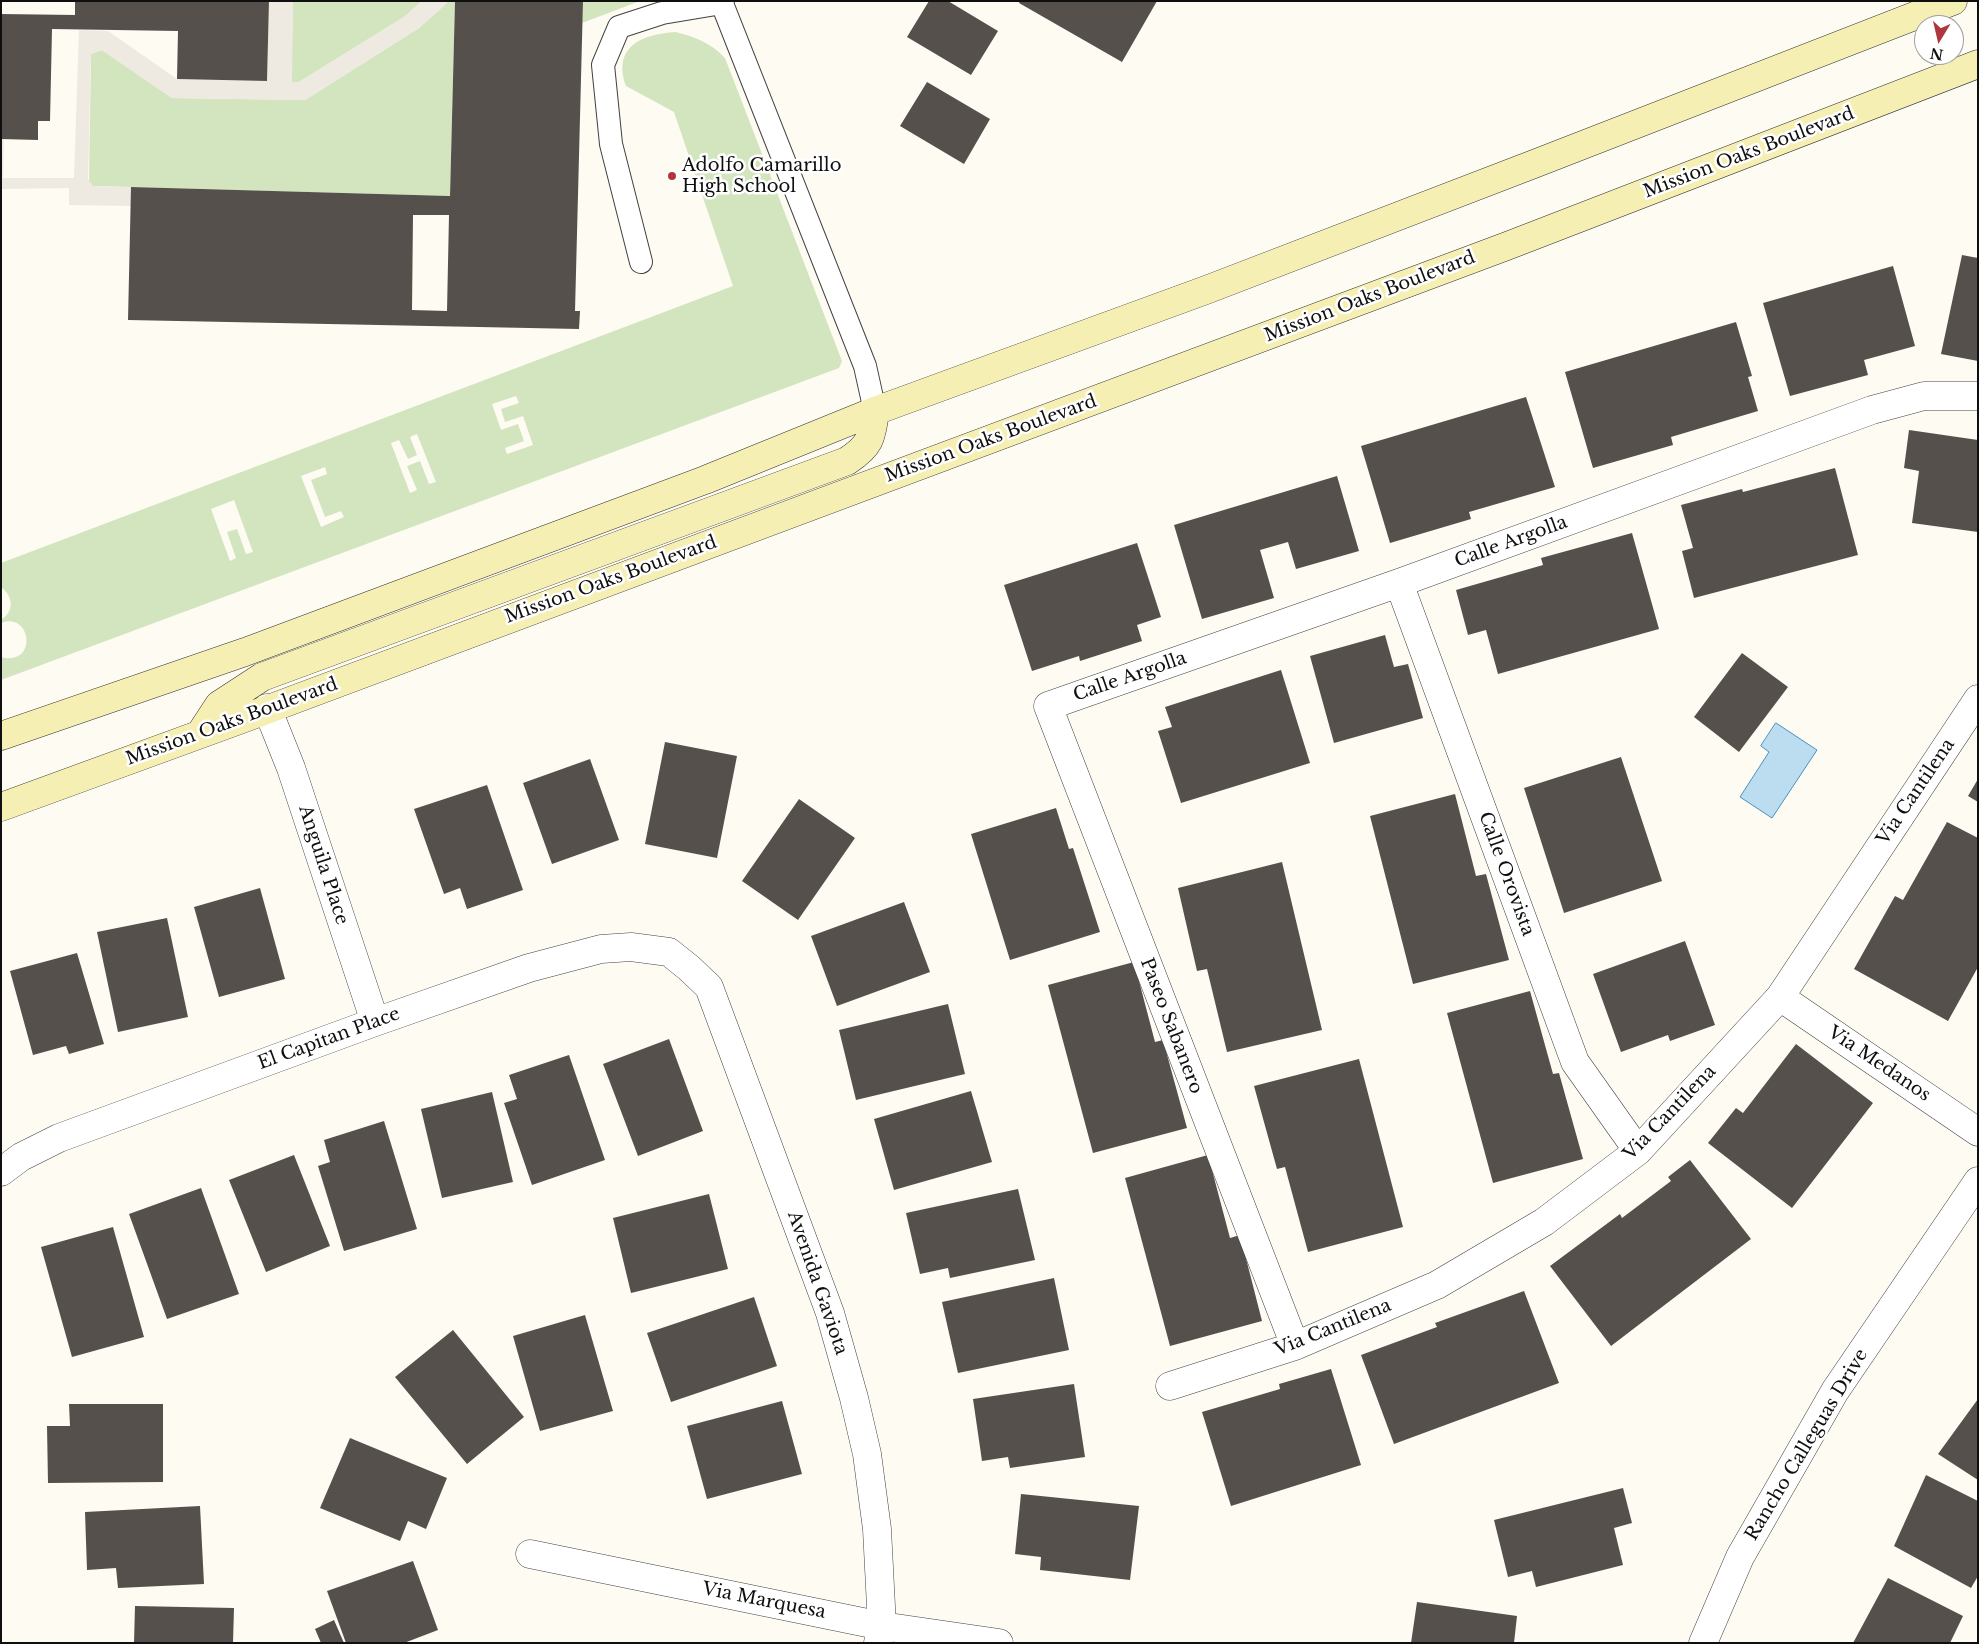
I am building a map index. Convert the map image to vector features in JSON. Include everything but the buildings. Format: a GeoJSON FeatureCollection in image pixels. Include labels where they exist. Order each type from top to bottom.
{"type":"FeatureCollection","features":[{"type":"Feature","properties":{"kind":"main road"},"geometry":{"type":"LineString","coordinates":[[1,736],[254,648],[705,480],[875,411],[1206,290],[1953,1]]}},
{"type":"Feature","properties":{"kind":"main road","name":"Mission Oaks Boulevard"},"geometry":{"type":"LineString","coordinates":[[1,807],[1507,246],[1978,64]]}},
{"type":"Feature","properties":{"kind":"main road"},"geometry":{"type":"LineString","coordinates":[[200,734],[220,705],[262,677],[847,461],[861,452],[868,444],[873,433],[875,411]]}},
{"type":"Feature","properties":{"kind":"street","name":"Calle Argolla"},"geometry":{"type":"LineString","coordinates":[[1048,706],[1399,583],[1872,410],[1924,396],[1978,396]]}},
{"type":"Feature","properties":{"kind":"street","name":"Calle Orovista"},"geometry":{"type":"LineString","coordinates":[[1399,583],[1575,1062],[1638,1151]]}},
{"type":"Feature","properties":{"kind":"street","name":"Via Cantilena"},"geometry":{"type":"LineString","coordinates":[[1170,1386],[1295,1346],[1437,1285],[1544,1222],[1638,1151],[1780,997],[1978,698]]}},
{"type":"Feature","properties":{"kind":"street","name":"Paseo Sabanero"},"geometry":{"type":"LineString","coordinates":[[1048,706],[1295,1346]]}},
{"type":"Feature","properties":{"kind":"street","name":"Anguila Place"},"geometry":{"type":"LineString","coordinates":[[267,708],[291,768],[375,1022]]}},
{"type":"Feature","properties":{"kind":"street","name":"El Capitan Place"},"geometry":{"type":"LineString","coordinates":[[1,1172],[21,1157],[59,1138],[375,1022],[529,968],[601,949],[631,947],[669,952]]}},
{"type":"Feature","properties":{"kind":"street","name":"Avenida Gaviota"},"geometry":{"type":"LineString","coordinates":[[669,952],[690,968],[709,987],[830,1313],[854,1398],[867,1454],[877,1529],[880,1634]]}},
{"type":"Feature","properties":{"kind":"street","name":"Via Medanos"},"geometry":{"type":"LineString","coordinates":[[1780,997],[1978,1132]]}},
{"type":"Feature","properties":{"kind":"street","name":"Rancho Calleguas Drive"},"geometry":{"type":"LineString","coordinates":[[1703,1643],[1740,1557],[1835,1391],[1978,1181]]}},
{"type":"Feature","properties":{"kind":"street","name":"Via Marquesa"},"geometry":{"type":"LineString","coordinates":[[530,1554],[880,1634],[999,1643]]}},
{"type":"Feature","properties":{"kind":"lane"},"geometry":{"type":"LineString","coordinates":[[642,262],[611,144],[603,65],[618,27],[662,13],[722,2],[864,366],[875,411]]}},
{"type":"Feature","properties":{"kind":"green space"},"geometry":{"type":"Polygon","coordinates":[[[293,1],[422,1],[404,17],[299,82],[291,82],[293,1]]]}},
{"type":"Feature","properties":{"kind":"green space"},"geometry":{"type":"Polygon","coordinates":[[[449,1],[455,1],[450,196],[93,186],[89,182],[91,54],[102,50],[172,98],[305,100],[419,28],[449,1]]]}},
{"type":"Feature","properties":{"kind":"green space"},"geometry":{"type":"Polygon","coordinates":[[[583,1],[640,1],[582,23],[583,1]]]}},
{"type":"Feature","properties":{"kind":"green space"},"geometry":{"type":"Polygon","coordinates":[[[676,32],[696,38],[714,48],[725,58],[842,361],[839,368],[1,680],[1,657],[13,658],[21,654],[27,639],[19,625],[11,621],[1,623],[1,620],[9,612],[11,604],[8,595],[1,587],[1,563],[733,286],[674,112],[626,86],[623,61],[627,52],[642,39],[676,32]],[[516,396],[492,404],[501,430],[518,424],[524,441],[505,448],[507,454],[533,445],[523,416],[505,422],[501,409],[519,403],[516,396]],[[417,434],[410,437],[417,455],[408,459],[399,440],[391,443],[410,493],[417,490],[407,466],[420,461],[429,484],[436,482],[417,434]],[[325,467],[301,476],[321,527],[344,517],[341,511],[325,517],[311,480],[327,474],[325,467]],[[234,500],[211,509],[230,561],[236,558],[227,532],[237,529],[246,554],[253,552],[234,500]]]}},
{"type":"Feature","properties":{"kind":"shaded area"},"geometry":{"type":"Polygon","coordinates":[[[269,1],[293,1],[292,82],[299,82],[404,17],[422,1],[449,1],[419,28],[305,100],[172,98],[102,50],[91,54],[88,179],[93,186],[131,187],[131,206],[69,205],[69,188],[1,189],[1,139],[4,139],[3,178],[74,178],[79,30],[108,31],[177,79],[267,81],[269,1]]]}},
{"type":"Feature","properties":{"kind":"water"},"geometry":{"type":"Polygon","coordinates":[[[1776,723],[1817,750],[1772,818],[1740,797],[1769,752],[1761,746],[1776,723]]]}},
{"type":"Feature","properties":{"kind":"place","name":"Adolfo Camarillo High School"},"geometry":{"type":"Point","coordinates":[672,176]}}]}
